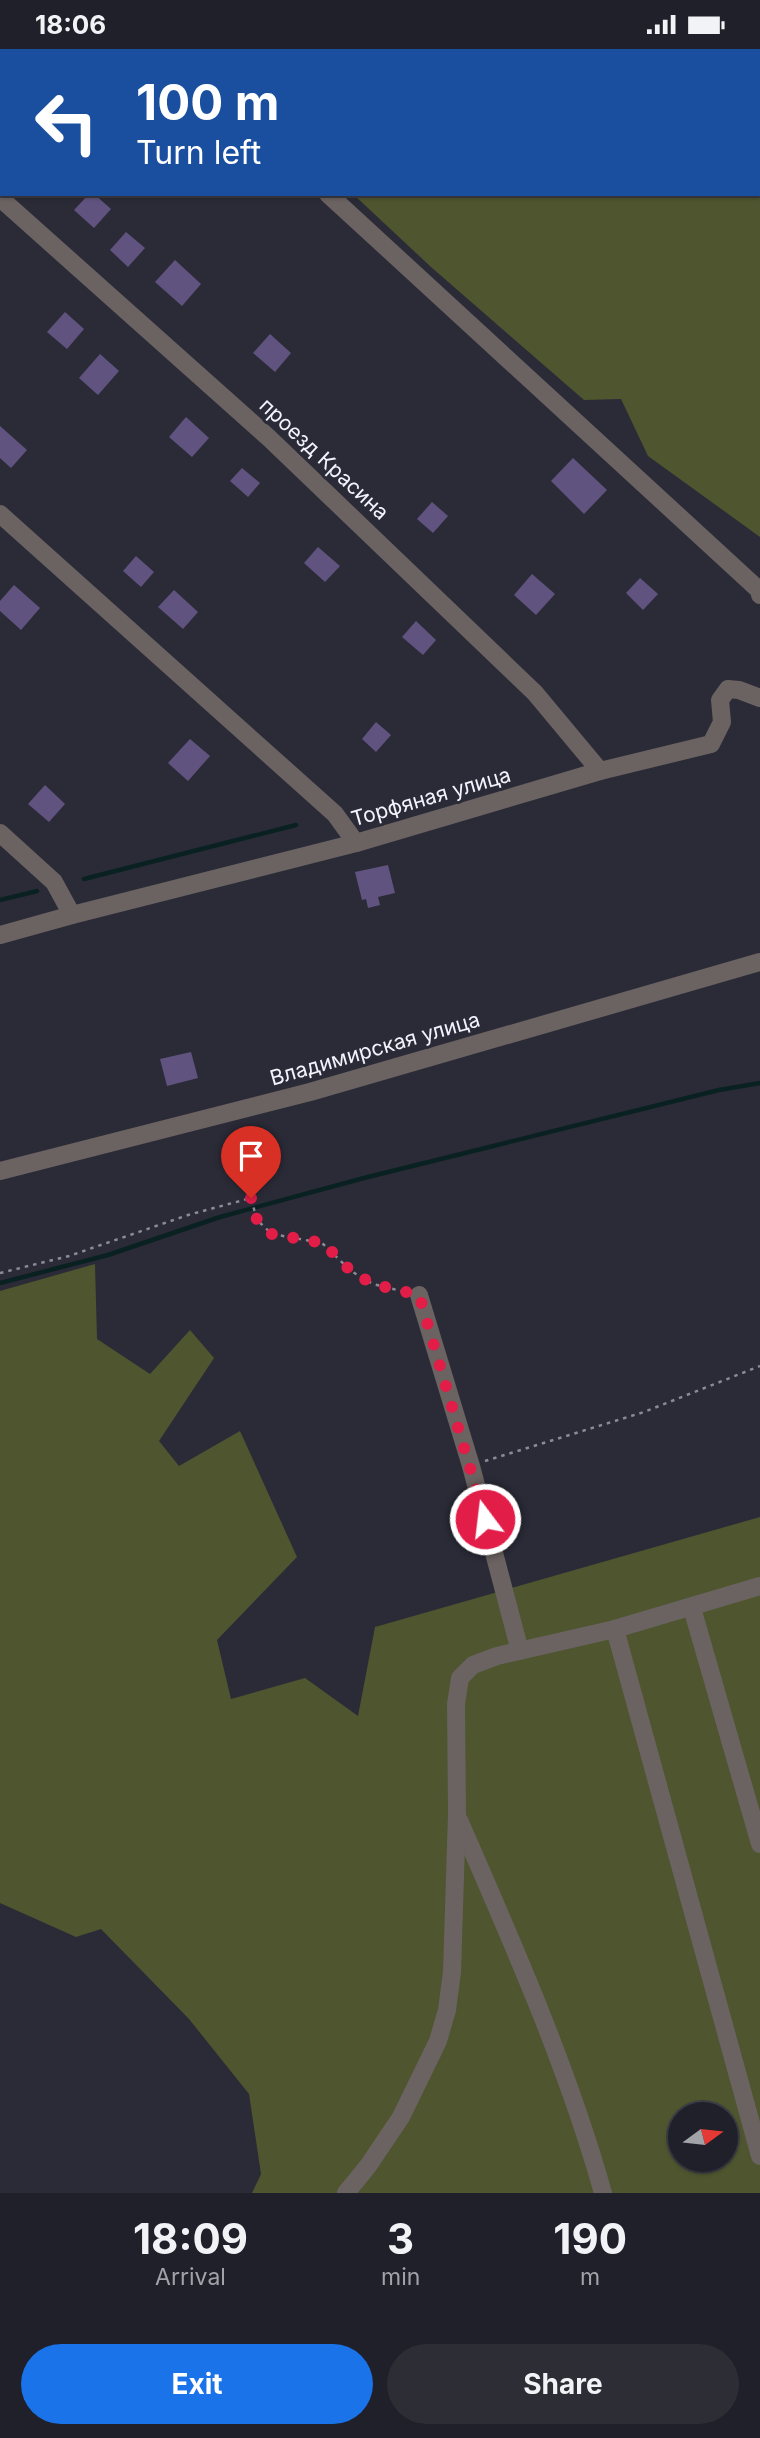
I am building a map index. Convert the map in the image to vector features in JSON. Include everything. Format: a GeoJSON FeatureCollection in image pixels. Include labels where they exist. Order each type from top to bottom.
{"type":"FeatureCollection","features":[{"type":"Feature","properties":{"kind":"street"},"geometry":{"type":"LineString","coordinates":[[330,196],[759,590],[760,595]]}},
{"type":"Feature","properties":{"kind":"street","name":"проезд Красина"},"geometry":{"type":"LineString","coordinates":[[0,198],[279,447],[535,693],[600,771]]}},
{"type":"Feature","properties":{"kind":"street"},"geometry":{"type":"LineString","coordinates":[[0,514],[335,814],[356,843]]}},
{"type":"Feature","properties":{"kind":"street","name":"Торфяная улица"},"geometry":{"type":"LineString","coordinates":[[0,935],[356,843],[600,771],[711,744],[722,722],[720,700],[728,689],[760,698]]}},
{"type":"Feature","properties":{"kind":"street"},"geometry":{"type":"LineString","coordinates":[[0,833],[54,881],[72,915]]}},
{"type":"Feature","properties":{"kind":"street","name":"Владимирская улица"},"geometry":{"type":"LineString","coordinates":[[0,1171],[310,1092],[760,962]]}},
{"type":"Feature","properties":{"kind":"street"},"geometry":{"type":"LineString","coordinates":[[419,1295],[471,1466],[520,1651]]}},
{"type":"Feature","properties":{"kind":"street"},"geometry":{"type":"LineString","coordinates":[[346,2193],[401,2117],[438,2041],[447,2010],[452,1972],[457,1813],[456,1705],[460,1678],[473,1665],[497,1656],[615,1629],[760,1586]]}},
{"type":"Feature","properties":{"kind":"street"},"geometry":{"type":"LineString","coordinates":[[692,1608],[760,1844]]}},
{"type":"Feature","properties":{"kind":"street"},"geometry":{"type":"LineString","coordinates":[[615,1629],[760,2156]]}},
{"type":"Feature","properties":{"kind":"street"},"geometry":{"type":"LineString","coordinates":[[457,1813],[584,2126],[604,2193]]}},
{"type":"Feature","properties":{"kind":"path"},"geometry":{"type":"LineString","coordinates":[[0,1273],[69,1256],[188,1215],[251,1198],[257,1220],[272,1234],[323,1243],[351,1271],[373,1284],[419,1295]]}},
{"type":"Feature","properties":{"kind":"path"},"geometry":{"type":"LineString","coordinates":[[471,1466],[644,1412],[760,1366]]}},
{"type":"Feature","properties":{"kind":"green space"},"geometry":{"type":"Polygon","coordinates":[[[355,196],[760,196],[760,537],[648,456],[621,399],[584,400],[431,267],[355,196]]]}},
{"type":"Feature","properties":{"kind":"green space"},"geometry":{"type":"Polygon","coordinates":[[[95,1264],[97,1339],[150,1374],[190,1330],[214,1358],[159,1441],[179,1466],[240,1431],[297,1557],[217,1640],[231,1699],[305,1678],[358,1716],[375,1627],[760,1517],[760,2193],[252,2193],[261,2174],[249,2094],[189,2019],[101,1929],[76,1937],[0,1903],[0,1291],[95,1264]]]}},
{"type":"Feature","properties":{"kind":"building"},"geometry":{"type":"Polygon","coordinates":[[[87,196],[96,196],[111,209],[94,228],[74,210],[87,196]]]}},
{"type":"Feature","properties":{"kind":"building"},"geometry":{"type":"Polygon","coordinates":[[[126,232],[145,248],[128,267],[110,250],[126,232]]]}},
{"type":"Feature","properties":{"kind":"building"},"geometry":{"type":"Polygon","coordinates":[[[175,260],[201,284],[182,306],[155,282],[175,260]]]}},
{"type":"Feature","properties":{"kind":"building"},"geometry":{"type":"Polygon","coordinates":[[[65,312],[84,329],[67,349],[47,332],[65,312]]]}},
{"type":"Feature","properties":{"kind":"building"},"geometry":{"type":"Polygon","coordinates":[[[270,334],[291,353],[275,372],[253,353],[270,334]]]}},
{"type":"Feature","properties":{"kind":"building"},"geometry":{"type":"Polygon","coordinates":[[[100,354],[119,371],[98,395],[79,378],[100,354]]]}},
{"type":"Feature","properties":{"kind":"building"},"geometry":{"type":"Polygon","coordinates":[[[186,417],[209,438],[192,457],[169,437],[186,417]]]}},
{"type":"Feature","properties":{"kind":"building"},"geometry":{"type":"Polygon","coordinates":[[[0,426],[27,450],[11,468],[0,458],[0,426]]]}},
{"type":"Feature","properties":{"kind":"building"},"geometry":{"type":"Polygon","coordinates":[[[573,458],[607,490],[584,514],[551,481],[573,458]]]}},
{"type":"Feature","properties":{"kind":"building"},"geometry":{"type":"Polygon","coordinates":[[[242,468],[260,483],[248,497],[230,481],[242,468]]]}},
{"type":"Feature","properties":{"kind":"building"},"geometry":{"type":"Polygon","coordinates":[[[432,502],[448,516],[433,533],[417,519],[432,502]]]}},
{"type":"Feature","properties":{"kind":"building"},"geometry":{"type":"Polygon","coordinates":[[[318,547],[340,566],[325,582],[304,563],[318,547]]]}},
{"type":"Feature","properties":{"kind":"building"},"geometry":{"type":"Polygon","coordinates":[[[136,556],[154,572],[141,587],[123,571],[136,556]]]}},
{"type":"Feature","properties":{"kind":"building"},"geometry":{"type":"Polygon","coordinates":[[[532,574],[555,594],[536,615],[514,595],[532,574]]]}},
{"type":"Feature","properties":{"kind":"building"},"geometry":{"type":"Polygon","coordinates":[[[640,578],[658,594],[643,610],[626,593],[640,578]]]}},
{"type":"Feature","properties":{"kind":"building"},"geometry":{"type":"Polygon","coordinates":[[[14,585],[40,608],[21,630],[0,611],[0,601],[14,585]]]}},
{"type":"Feature","properties":{"kind":"building"},"geometry":{"type":"Polygon","coordinates":[[[174,590],[198,612],[183,629],[158,607],[174,590]]]}},
{"type":"Feature","properties":{"kind":"building"},"geometry":{"type":"Polygon","coordinates":[[[416,621],[436,640],[423,655],[402,637],[416,621]]]}},
{"type":"Feature","properties":{"kind":"building"},"geometry":{"type":"Polygon","coordinates":[[[376,722],[391,735],[376,752],[362,739],[376,722]]]}},
{"type":"Feature","properties":{"kind":"building"},"geometry":{"type":"Polygon","coordinates":[[[190,739],[210,756],[188,781],[168,763],[190,739]]]}},
{"type":"Feature","properties":{"kind":"building"},"geometry":{"type":"Polygon","coordinates":[[[45,785],[65,804],[49,822],[28,804],[45,785]]]}},
{"type":"Feature","properties":{"kind":"building"},"geometry":{"type":"Polygon","coordinates":[[[388,865],[395,893],[378,897],[380,905],[368,908],[366,899],[362,900],[355,872],[388,865]]]}},
{"type":"Feature","properties":{"kind":"building"},"geometry":{"type":"Polygon","coordinates":[[[191,1052],[198,1078],[167,1086],[160,1059],[191,1052]]]}},
{"type":"Feature","properties":{"kind":"waterway"},"geometry":{"type":"LineString","coordinates":[[84,879],[296,825]]}},
{"type":"Feature","properties":{"kind":"waterway"},"geometry":{"type":"LineString","coordinates":[[0,900],[37,891]]}},
{"type":"Feature","properties":{"kind":"waterway"},"geometry":{"type":"LineString","coordinates":[[0,1283],[108,1255],[220,1217],[364,1178],[719,1090],[760,1083]]}},
{"type":"Feature","properties":{"kind":"route"},"geometry":{"type":"LineString","coordinates":[[251,1198],[257,1220],[272,1234],[323,1243],[351,1271],[373,1284],[419,1295],[485,1519]]}}]}
